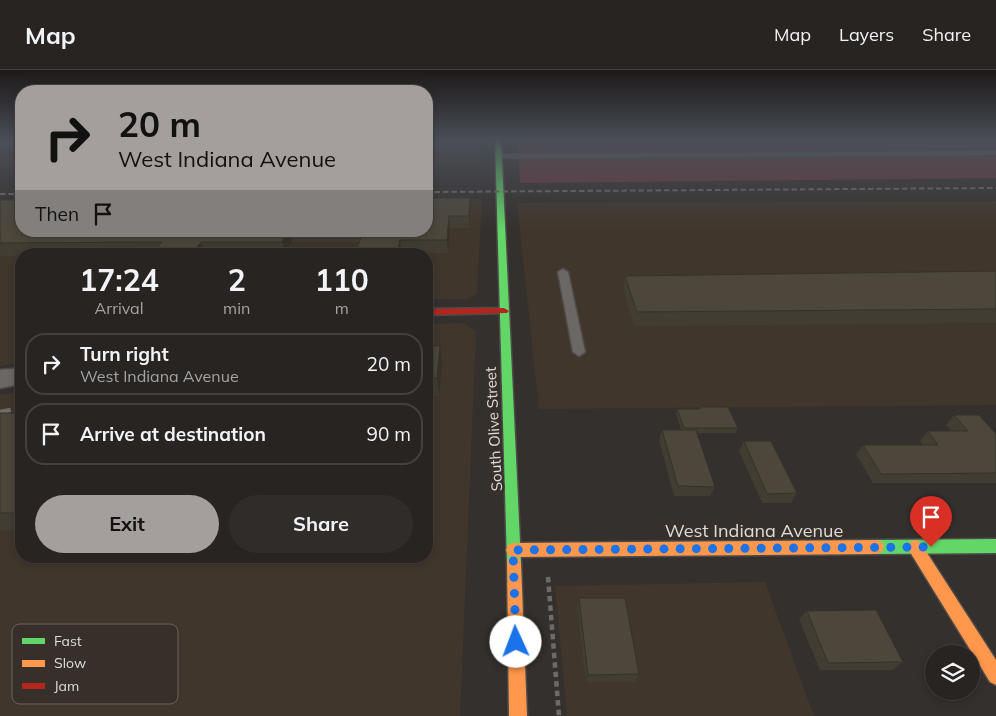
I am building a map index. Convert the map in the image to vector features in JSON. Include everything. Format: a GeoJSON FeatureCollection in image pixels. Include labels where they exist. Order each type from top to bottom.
{"type":"FeatureCollection","features":[{"type":"Feature","properties":{"kind":"street","name":"South Olive Street"},"geometry":{"type":"LineString","coordinates":[[499,170],[518,716]]}},
{"type":"Feature","properties":{"kind":"street"},"geometry":{"type":"LineString","coordinates":[[433,312],[504,311]]}},
{"type":"Feature","properties":{"kind":"street"},"geometry":{"type":"LineString","coordinates":[[0,379],[15,377]]}},
{"type":"Feature","properties":{"kind":"street","name":"West Indiana Avenue"},"geometry":{"type":"LineString","coordinates":[[513,550],[996,546]]}},
{"type":"Feature","properties":{"kind":"street"},"geometry":{"type":"LineString","coordinates":[[915,547],[996,676]]}},
{"type":"Feature","properties":{"kind":"lane"},"geometry":{"type":"LineString","coordinates":[[562,272],[579,352]]}},
{"type":"Feature","properties":{"kind":"path"},"geometry":{"type":"LineString","coordinates":[[548,576],[559,716]]}},
{"type":"Feature","properties":{"kind":"shaded area"},"geometry":{"type":"Polygon","coordinates":[[[519,170],[996,170],[996,178],[520,183],[519,170]]]}},
{"type":"Feature","properties":{"kind":"shaded area"},"geometry":{"type":"Polygon","coordinates":[[[433,199],[482,199],[477,294],[466,299],[433,299],[433,248],[15,248],[15,364],[0,366],[0,201],[15,222],[15,237],[433,237],[433,199]]]}},
{"type":"Feature","properties":{"kind":"shaded area"},"geometry":{"type":"Polygon","coordinates":[[[996,201],[996,405],[539,409],[517,203],[996,201]]]}},
{"type":"Feature","properties":{"kind":"shaded area"},"geometry":{"type":"Polygon","coordinates":[[[463,323],[476,331],[460,716],[0,716],[0,395],[15,393],[15,563],[433,563],[433,324],[463,323]]]}},
{"type":"Feature","properties":{"kind":"shaded area"},"geometry":{"type":"Polygon","coordinates":[[[765,582],[814,716],[567,716],[555,586],[765,582]]]}},
{"type":"Feature","properties":{"kind":"building"},"geometry":{"type":"Polygon","coordinates":[[[433,198],[470,198],[469,216],[449,216],[447,240],[400,240],[398,248],[357,248],[361,237],[433,237],[433,198]]]}},
{"type":"Feature","properties":{"kind":"building"},"geometry":{"type":"Polygon","coordinates":[[[0,200],[15,200],[15,237],[285,237],[282,242],[201,242],[196,248],[156,248],[162,242],[0,243],[0,200]]]}},
{"type":"Feature","properties":{"kind":"building"},"geometry":{"type":"Polygon","coordinates":[[[996,271],[996,309],[637,312],[625,276],[996,271]]]}},
{"type":"Feature","properties":{"kind":"building"},"geometry":{"type":"Polygon","coordinates":[[[433,346],[440,346],[437,378],[433,378],[433,346]]]}},
{"type":"Feature","properties":{"kind":"building"},"geometry":{"type":"Polygon","coordinates":[[[699,407],[728,407],[738,428],[684,428],[677,409],[700,409],[699,407]]]}},
{"type":"Feature","properties":{"kind":"building"},"geometry":{"type":"Polygon","coordinates":[[[0,413],[15,413],[15,513],[0,513],[0,413]]]}},
{"type":"Feature","properties":{"kind":"building"},"geometry":{"type":"Polygon","coordinates":[[[954,415],[979,415],[996,434],[996,473],[881,474],[863,445],[938,445],[928,431],[968,431],[954,415]]]}},
{"type":"Feature","properties":{"kind":"building"},"geometry":{"type":"Polygon","coordinates":[[[662,430],[696,430],[715,487],[678,486],[662,430]]]}},
{"type":"Feature","properties":{"kind":"building"},"geometry":{"type":"Polygon","coordinates":[[[744,441],[771,441],[797,493],[767,494],[744,441]]]}},
{"type":"Feature","properties":{"kind":"building"},"geometry":{"type":"Polygon","coordinates":[[[579,598],[625,598],[639,674],[588,675],[579,598]]]}},
{"type":"Feature","properties":{"kind":"building"},"geometry":{"type":"Polygon","coordinates":[[[876,610],[903,662],[828,663],[807,611],[876,610]]]}},
{"type":"Feature","properties":{"kind":"railway"},"geometry":{"type":"LineString","coordinates":[[433,192],[996,188]]}},
{"type":"Feature","properties":{"kind":"railway"},"geometry":{"type":"LineString","coordinates":[[0,194],[15,194]]}},
{"type":"Feature","properties":{"kind":"railway"},"geometry":{"type":"LineString","coordinates":[[0,412],[15,409]]}},
{"type":"Feature","properties":{"kind":"traffic: fast"},"geometry":{"type":"LineString","coordinates":[[499,170],[514,563]]}},
{"type":"Feature","properties":{"kind":"traffic: fast"},"geometry":{"type":"LineString","coordinates":[[877,547],[996,546]]}},
{"type":"Feature","properties":{"kind":"traffic: slow"},"geometry":{"type":"LineString","coordinates":[[513,550],[877,547]]}},
{"type":"Feature","properties":{"kind":"traffic: slow"},"geometry":{"type":"LineString","coordinates":[[915,547],[996,676]]}},
{"type":"Feature","properties":{"kind":"traffic: slow"},"geometry":{"type":"LineString","coordinates":[[514,563],[518,716]]}},
{"type":"Feature","properties":{"kind":"traffic: jam"},"geometry":{"type":"LineString","coordinates":[[433,312],[504,311]]}},
{"type":"Feature","properties":{"kind":"route"},"geometry":{"type":"LineString","coordinates":[[516,642],[513,550],[931,547]]}}]}
